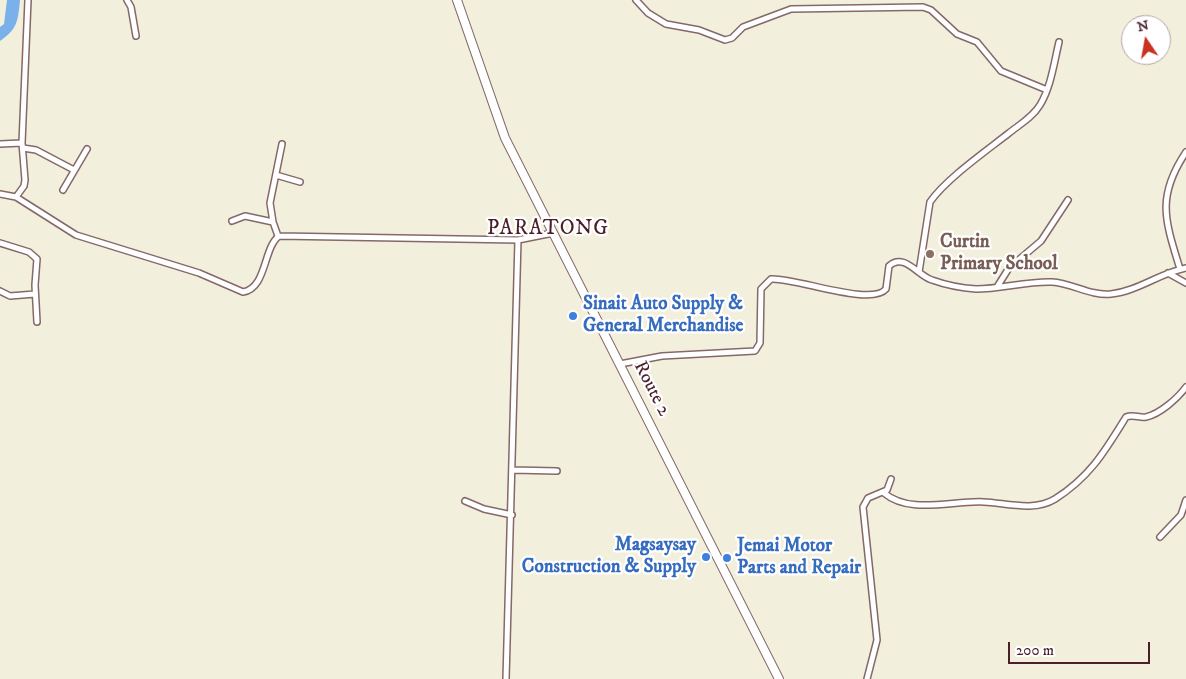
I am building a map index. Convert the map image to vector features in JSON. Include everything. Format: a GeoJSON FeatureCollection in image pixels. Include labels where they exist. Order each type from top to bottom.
{"type":"FeatureCollection","features":[{"type":"Feature","properties":{"kind":"highway","name":"Route 2"},"geometry":{"type":"LineString","coordinates":[[457,0],[498,122],[779,679]]}},
{"type":"Feature","properties":{"kind":"street"},"geometry":{"type":"LineString","coordinates":[[16,197],[24,186],[25,180],[22,146],[28,0]]}},
{"type":"Feature","properties":{"kind":"street"},"geometry":{"type":"LineString","coordinates":[[127,0],[131,7],[136,36]]}},
{"type":"Feature","properties":{"kind":"street"},"geometry":{"type":"LineString","coordinates":[[636,0],[648,14],[666,24],[699,30],[725,40],[732,38],[745,26],[791,9],[924,6],[957,34],[977,42],[1001,71],[1047,90]]}},
{"type":"Feature","properties":{"kind":"street"},"geometry":{"type":"LineString","coordinates":[[919,272],[928,211],[933,198],[984,152],[1031,116],[1040,106],[1047,90],[1059,42]]}},
{"type":"Feature","properties":{"kind":"street"},"geometry":{"type":"LineString","coordinates":[[0,144],[22,146],[36,150],[74,170]]}},
{"type":"Feature","properties":{"kind":"street"},"geometry":{"type":"LineString","coordinates":[[0,194],[16,197],[76,235],[199,273],[242,292],[249,290],[260,276],[278,236],[273,222],[270,203],[282,144]]}},
{"type":"Feature","properties":{"kind":"street"},"geometry":{"type":"LineString","coordinates":[[63,190],[86,150]]}},
{"type":"Feature","properties":{"kind":"street"},"geometry":{"type":"LineString","coordinates":[[1180,269],[1164,204],[1170,180],[1186,152]]}},
{"type":"Feature","properties":{"kind":"street"},"geometry":{"type":"LineString","coordinates":[[276,175],[300,182]]}},
{"type":"Feature","properties":{"kind":"street"},"geometry":{"type":"LineString","coordinates":[[997,287],[1009,268],[1041,241],[1068,200]]}},
{"type":"Feature","properties":{"kind":"street"},"geometry":{"type":"LineString","coordinates":[[232,221],[245,216],[273,222]]}},
{"type":"Feature","properties":{"kind":"street"},"geometry":{"type":"LineString","coordinates":[[278,236],[518,240],[553,233]]}},
{"type":"Feature","properties":{"kind":"street"},"geometry":{"type":"LineString","coordinates":[[506,679],[512,515],[518,240]]}},
{"type":"Feature","properties":{"kind":"street"},"geometry":{"type":"LineString","coordinates":[[0,242],[36,256],[35,294],[37,322]]}},
{"type":"Feature","properties":{"kind":"street"},"geometry":{"type":"LineString","coordinates":[[620,364],[662,356],[755,352],[760,344],[761,289],[771,279],[782,279],[836,291],[875,295],[886,289],[889,266],[892,263],[900,262],[908,264],[931,280],[951,286],[975,289],[1052,282],[1092,293],[1109,294],[1134,288],[1168,273],[1186,268]]}},
{"type":"Feature","properties":{"kind":"street"},"geometry":{"type":"LineString","coordinates":[[1168,273],[1186,283]]}},
{"type":"Feature","properties":{"kind":"street"},"geometry":{"type":"LineString","coordinates":[[0,291],[10,296],[35,294]]}},
{"type":"Feature","properties":{"kind":"street"},"geometry":{"type":"LineString","coordinates":[[884,493],[897,501],[921,504],[984,502],[1024,506],[1051,502],[1094,468],[1126,417],[1144,418],[1155,414],[1186,387]]}},
{"type":"Feature","properties":{"kind":"street"},"geometry":{"type":"LineString","coordinates":[[513,470],[556,471]]}},
{"type":"Feature","properties":{"kind":"street"},"geometry":{"type":"LineString","coordinates":[[867,679],[877,640],[863,509],[868,498],[884,493],[890,487],[891,479]]}},
{"type":"Feature","properties":{"kind":"street"},"geometry":{"type":"LineString","coordinates":[[1160,537],[1181,515],[1186,500]]}},
{"type":"Feature","properties":{"kind":"street"},"geometry":{"type":"LineString","coordinates":[[465,501],[484,509],[512,515]]}},
{"type":"Feature","properties":{"kind":"water"},"geometry":{"type":"Polygon","coordinates":[[[7,0],[20,0],[19,13],[14,28],[0,41],[0,27],[4,24],[7,0]]]}},
{"type":"Feature","properties":{"kind":"place","name":"Curtin Primary School"},"geometry":{"type":"Point","coordinates":[930,254]}},
{"type":"Feature","properties":{"kind":"place","name":"Sinait Auto Supply & General Merchandise"},"geometry":{"type":"Point","coordinates":[573,316]}},
{"type":"Feature","properties":{"kind":"place","name":"Magsaysay Construction & Supply"},"geometry":{"type":"Point","coordinates":[706,557]}},
{"type":"Feature","properties":{"kind":"place","name":"Jemai Motor Parts and Repair"},"geometry":{"type":"Point","coordinates":[727,558]}},
{"type":"Feature","properties":{"kind":"district","name":"PARATONG"},"geometry":{"type":"Point","coordinates":[548,230]}}]}
